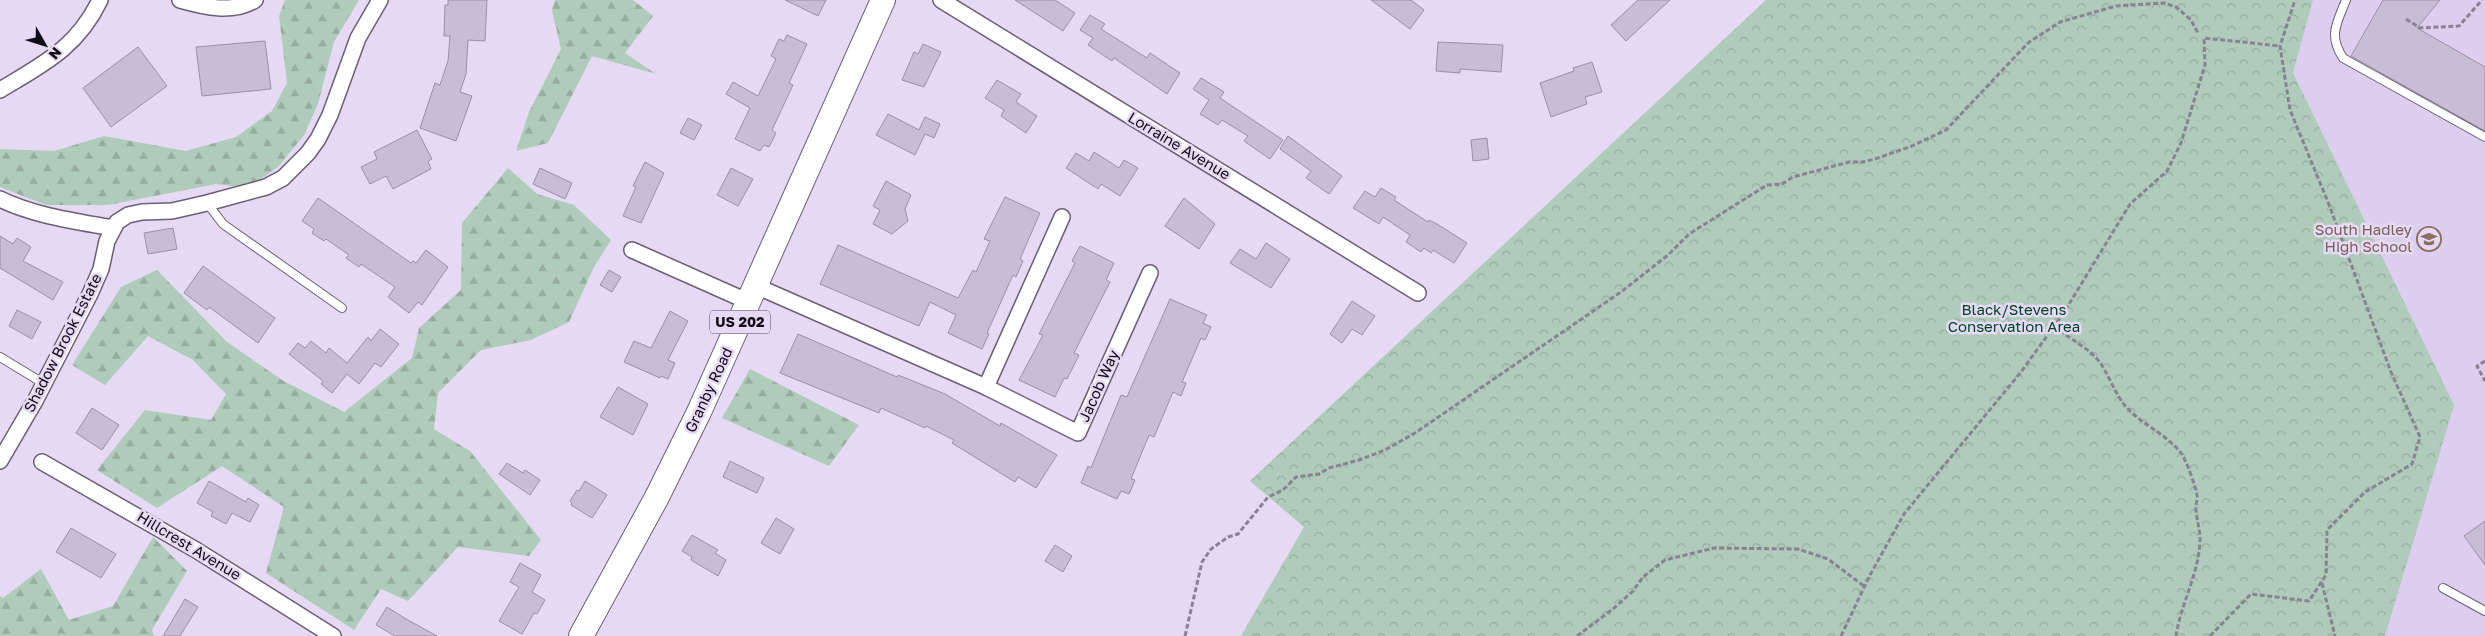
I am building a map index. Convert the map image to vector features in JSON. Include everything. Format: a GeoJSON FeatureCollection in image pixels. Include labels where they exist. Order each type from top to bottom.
{"type":"FeatureCollection","features":[{"type":"Feature","properties":{"kind":"main road","name":"Granby Road"},"geometry":{"type":"LineString","coordinates":[[581,636],[674,464],[753,294],[883,0]]}},
{"type":"Feature","properties":{"kind":"street"},"geometry":{"type":"LineString","coordinates":[[0,90],[50,60],[69,45],[90,19],[100,0]]}},
{"type":"Feature","properties":{"kind":"street"},"geometry":{"type":"LineString","coordinates":[[180,0],[220,8],[235,7],[255,0]]}},
{"type":"Feature","properties":{"kind":"street"},"geometry":{"type":"LineString","coordinates":[[0,199],[12,205],[54,217],[113,228],[128,215],[142,212],[172,211],[266,187],[283,178],[308,153],[330,115],[358,38],[380,0]]}},
{"type":"Feature","properties":{"kind":"street","name":"Lorraine Avenue"},"geometry":{"type":"LineString","coordinates":[[941,0],[1418,292]]}},
{"type":"Feature","properties":{"kind":"street"},"geometry":{"type":"LineString","coordinates":[[986,387],[1062,217]]}},
{"type":"Feature","properties":{"kind":"street","name":"Shadow Brook Estate"},"geometry":{"type":"LineString","coordinates":[[2,458],[90,294],[101,269],[107,241],[113,228]]}},
{"type":"Feature","properties":{"kind":"street","name":"Jacob Way"},"geometry":{"type":"LineString","coordinates":[[632,250],[753,294],[986,387],[1078,433],[1150,273]]}},
{"type":"Feature","properties":{"kind":"street","name":"Hillcrest Avenue"},"geometry":{"type":"LineString","coordinates":[[42,462],[172,536],[333,636]]}},
{"type":"Feature","properties":{"kind":"lane"},"geometry":{"type":"LineString","coordinates":[[2346,0],[2333,34],[2336,48],[2343,58],[2485,137]]}},
{"type":"Feature","properties":{"kind":"lane"},"geometry":{"type":"LineString","coordinates":[[208,203],[223,224],[342,308]]}},
{"type":"Feature","properties":{"kind":"lane"},"geometry":{"type":"LineString","coordinates":[[0,357],[43,383]]}},
{"type":"Feature","properties":{"kind":"lane"},"geometry":{"type":"LineString","coordinates":[[2443,588],[2485,611]]}},
{"type":"Feature","properties":{"kind":"path"},"geometry":{"type":"LineString","coordinates":[[2210,636],[2251,594],[2309,601],[2326,575],[2327,530],[2365,492],[2412,464],[2420,438],[2391,372],[2328,202],[2290,110],[2280,46],[2295,0]]}},
{"type":"Feature","properties":{"kind":"path"},"geometry":{"type":"LineString","coordinates":[[2406,19],[2420,28],[2460,26],[2482,0]]}},
{"type":"Feature","properties":{"kind":"path"},"geometry":{"type":"LineString","coordinates":[[1185,636],[1202,562],[1211,549],[1228,537],[1238,534],[1268,497],[1283,490],[1296,476],[1319,474],[1329,468],[1359,460],[1385,450],[1416,432],[1621,292],[1668,255],[1689,234],[1767,185],[1782,184],[1793,177],[1849,162],[1863,162],[1912,146],[1946,130],[2028,43],[2060,22],[2116,6],[2158,3],[2176,7],[2191,20],[2198,33]]}},
{"type":"Feature","properties":{"kind":"path"},"geometry":{"type":"LineString","coordinates":[[1841,636],[1864,586],[1904,514],[2021,372],[2054,326],[2130,204],[2167,171],[2181,143],[2205,65],[2204,38],[2280,46]]}},
{"type":"Feature","properties":{"kind":"path"},"geometry":{"type":"LineString","coordinates":[[2054,326],[2068,339],[2089,351],[2100,364],[2113,390],[2130,412],[2174,445],[2182,454],[2189,468],[2197,496],[2195,509],[2200,526],[2200,541],[2192,584],[2187,595],[2176,636]]}},
{"type":"Feature","properties":{"kind":"path"},"geometry":{"type":"LineString","coordinates":[[2485,362],[2476,366],[2485,381]]}},
{"type":"Feature","properties":{"kind":"path"},"geometry":{"type":"LineString","coordinates":[[1578,636],[1613,610],[1633,591],[1642,577],[1665,560],[1714,548],[1798,549],[1828,558],[1864,586]]}},
{"type":"Feature","properties":{"kind":"path"},"geometry":{"type":"LineString","coordinates":[[2321,582],[2335,636]]}},
{"type":"Feature","properties":{"kind":"shaded area","name":"South Hadley High School"},"geometry":{"type":"Polygon","coordinates":[[[2313,0],[2485,0],[2485,636],[2385,636],[2293,73],[2313,0]]]}},
{"type":"Feature","properties":{"kind":"green space"},"geometry":{"type":"Polygon","coordinates":[[[285,0],[359,0],[334,42],[318,104],[304,135],[278,167],[248,188],[216,184],[108,205],[46,205],[0,187],[0,149],[54,151],[104,136],[186,151],[236,137],[272,111],[287,83],[279,16],[285,0]]]}},
{"type":"Feature","properties":{"kind":"green space"},"geometry":{"type":"Polygon","coordinates":[[[555,0],[633,0],[653,16],[625,53],[656,74],[592,56],[548,143],[516,151],[529,112],[561,49],[552,10],[555,0]]]}},
{"type":"Feature","properties":{"kind":"green space","name":"Black/Stevens Conservation Area"},"geometry":{"type":"Polygon","coordinates":[[[1766,0],[2313,0],[2293,73],[2454,405],[2385,636],[1241,636],[1304,527],[1250,481],[1766,0]]]}},
{"type":"Feature","properties":{"kind":"green space"},"geometry":{"type":"Polygon","coordinates":[[[508,168],[537,194],[574,205],[611,240],[594,267],[569,322],[531,340],[481,350],[438,393],[434,429],[470,451],[541,540],[529,556],[458,547],[408,601],[381,589],[354,630],[266,573],[284,507],[222,466],[157,508],[97,470],[145,410],[211,420],[226,394],[193,360],[148,336],[105,385],[72,365],[121,287],[157,270],[227,342],[282,380],[344,412],[412,358],[419,328],[461,290],[462,223],[508,168]]]}},
{"type":"Feature","properties":{"kind":"green space"},"geometry":{"type":"Polygon","coordinates":[[[750,369],[859,425],[829,466],[722,418],[750,369]]]}},
{"type":"Feature","properties":{"kind":"green space"},"geometry":{"type":"Polygon","coordinates":[[[153,537],[187,571],[152,630],[154,636],[0,636],[0,596],[3,598],[41,569],[69,620],[113,606],[153,537]]]}},
{"type":"Feature","properties":{"kind":"building"},"geometry":{"type":"Polygon","coordinates":[[[448,0],[487,0],[485,41],[468,40],[466,74],[460,92],[472,96],[456,141],[420,128],[435,83],[440,85],[448,61],[450,36],[444,36],[445,5],[448,5],[448,0]]]}},
{"type":"Feature","properties":{"kind":"building"},"geometry":{"type":"Polygon","coordinates":[[[785,0],[826,0],[818,16],[785,0]]]}},
{"type":"Feature","properties":{"kind":"building"},"geometry":{"type":"Polygon","coordinates":[[[1015,0],[1055,0],[1075,13],[1063,31],[1015,0]]]}},
{"type":"Feature","properties":{"kind":"building"},"geometry":{"type":"Polygon","coordinates":[[[1371,0],[1411,0],[1424,10],[1410,29],[1371,0]]]}},
{"type":"Feature","properties":{"kind":"building"},"geometry":{"type":"Polygon","coordinates":[[[1638,0],[1670,0],[1626,41],[1611,25],[1638,0]]]}},
{"type":"Feature","properties":{"kind":"building"},"geometry":{"type":"Polygon","coordinates":[[[2383,0],[2440,0],[2417,28],[2485,67],[2485,131],[2351,56],[2383,0]]]}},
{"type":"Feature","properties":{"kind":"building"},"geometry":{"type":"Polygon","coordinates":[[[1090,15],[1105,24],[1101,29],[1147,58],[1150,53],[1180,73],[1167,94],[1114,58],[1112,61],[1088,45],[1093,38],[1080,30],[1090,15]]]}},
{"type":"Feature","properties":{"kind":"building"},"geometry":{"type":"Polygon","coordinates":[[[787,35],[807,44],[789,83],[793,85],[772,130],[776,133],[769,147],[764,145],[760,151],[735,139],[750,108],[726,94],[733,82],[758,96],[776,59],[771,56],[779,39],[784,41],[787,35]]]}},
{"type":"Feature","properties":{"kind":"building"},"geometry":{"type":"Polygon","coordinates":[[[265,41],[271,89],[202,96],[196,47],[265,41]]]}},
{"type":"Feature","properties":{"kind":"building"},"geometry":{"type":"Polygon","coordinates":[[[1438,42],[1503,45],[1501,72],[1460,69],[1460,73],[1436,71],[1438,42]]]}},
{"type":"Feature","properties":{"kind":"building"},"geometry":{"type":"Polygon","coordinates":[[[923,44],[941,52],[924,87],[902,80],[914,52],[918,54],[923,44]]]}},
{"type":"Feature","properties":{"kind":"building"},"geometry":{"type":"Polygon","coordinates":[[[138,47],[167,86],[111,127],[83,88],[138,47]]]}},
{"type":"Feature","properties":{"kind":"building"},"geometry":{"type":"Polygon","coordinates":[[[1592,62],[1602,92],[1585,97],[1587,104],[1551,117],[1540,83],[1574,71],[1573,68],[1592,62]]]}},
{"type":"Feature","properties":{"kind":"building"},"geometry":{"type":"Polygon","coordinates":[[[1201,78],[1224,92],[1220,98],[1283,140],[1270,159],[1244,141],[1248,136],[1222,120],[1218,125],[1200,114],[1209,100],[1193,89],[1201,78]]]}},
{"type":"Feature","properties":{"kind":"building"},"geometry":{"type":"Polygon","coordinates":[[[997,80],[1021,94],[1016,102],[1037,116],[1026,133],[1001,116],[1004,110],[985,98],[997,80]]]}},
{"type":"Feature","properties":{"kind":"building"},"geometry":{"type":"Polygon","coordinates":[[[888,114],[919,130],[925,117],[940,124],[934,138],[925,134],[915,155],[876,135],[888,114]]]}},
{"type":"Feature","properties":{"kind":"building"},"geometry":{"type":"Polygon","coordinates":[[[688,118],[702,125],[694,140],[680,133],[688,118]]]}},
{"type":"Feature","properties":{"kind":"building"},"geometry":{"type":"Polygon","coordinates":[[[417,130],[432,159],[428,161],[431,169],[393,189],[386,176],[370,184],[361,167],[377,159],[374,152],[417,130]]]}},
{"type":"Feature","properties":{"kind":"building"},"geometry":{"type":"Polygon","coordinates":[[[1288,136],[1342,176],[1329,194],[1306,178],[1311,171],[1280,149],[1288,136]]]}},
{"type":"Feature","properties":{"kind":"building"},"geometry":{"type":"Polygon","coordinates":[[[1487,138],[1489,159],[1473,161],[1471,140],[1487,138]]]}},
{"type":"Feature","properties":{"kind":"building"},"geometry":{"type":"Polygon","coordinates":[[[1094,152],[1119,168],[1124,160],[1138,168],[1120,196],[1101,184],[1098,189],[1066,168],[1076,153],[1089,161],[1094,152]]]}},
{"type":"Feature","properties":{"kind":"building"},"geometry":{"type":"Polygon","coordinates":[[[645,162],[664,173],[641,223],[623,216],[636,187],[633,186],[645,162]]]}},
{"type":"Feature","properties":{"kind":"building"},"geometry":{"type":"Polygon","coordinates":[[[540,168],[572,183],[565,199],[533,184],[540,168]]]}},
{"type":"Feature","properties":{"kind":"building"},"geometry":{"type":"Polygon","coordinates":[[[731,168],[753,179],[738,206],[717,195],[731,168]]]}},
{"type":"Feature","properties":{"kind":"building"},"geometry":{"type":"Polygon","coordinates":[[[886,181],[911,195],[905,209],[908,221],[892,234],[873,224],[880,210],[873,206],[886,181]]]}},
{"type":"Feature","properties":{"kind":"building"},"geometry":{"type":"Polygon","coordinates":[[[1381,188],[1396,197],[1394,200],[1428,222],[1429,220],[1437,224],[1467,243],[1454,263],[1433,250],[1431,253],[1424,248],[1421,252],[1406,242],[1410,235],[1383,217],[1379,224],[1353,208],[1365,191],[1375,197],[1381,188]]]}},
{"type":"Feature","properties":{"kind":"building"},"geometry":{"type":"Polygon","coordinates":[[[1005,197],[1040,213],[1020,259],[1023,261],[1016,277],[1013,275],[987,333],[989,334],[982,349],[948,333],[956,315],[930,302],[919,326],[820,284],[838,245],[958,298],[973,270],[976,272],[990,241],[984,239],[1005,197]]]}},
{"type":"Feature","properties":{"kind":"building"},"geometry":{"type":"Polygon","coordinates":[[[318,198],[411,263],[413,261],[416,263],[426,250],[448,267],[422,305],[418,302],[409,313],[388,297],[395,287],[361,264],[359,267],[346,258],[349,255],[326,239],[324,241],[312,233],[314,229],[302,221],[318,198]]]}},
{"type":"Feature","properties":{"kind":"building"},"geometry":{"type":"Polygon","coordinates":[[[1184,198],[1215,224],[1199,249],[1165,226],[1184,198]]]}},
{"type":"Feature","properties":{"kind":"building"},"geometry":{"type":"Polygon","coordinates":[[[173,228],[177,249],[148,254],[144,233],[173,228]]]}},
{"type":"Feature","properties":{"kind":"building"},"geometry":{"type":"Polygon","coordinates":[[[0,236],[13,244],[17,238],[31,247],[23,261],[63,282],[53,300],[0,268],[0,236]]]}},
{"type":"Feature","properties":{"kind":"building"},"geometry":{"type":"Polygon","coordinates":[[[1266,243],[1290,259],[1271,288],[1230,263],[1240,249],[1256,259],[1266,243]]]}},
{"type":"Feature","properties":{"kind":"building"},"geometry":{"type":"Polygon","coordinates":[[[1080,246],[1114,263],[1106,280],[1110,282],[1074,353],[1079,355],[1067,379],[1064,378],[1055,397],[1019,380],[1043,335],[1039,334],[1075,263],[1072,261],[1080,246]]]}},
{"type":"Feature","properties":{"kind":"building"},"geometry":{"type":"Polygon","coordinates":[[[203,266],[275,318],[258,343],[209,307],[207,310],[184,293],[203,266]]]}},
{"type":"Feature","properties":{"kind":"building"},"geometry":{"type":"Polygon","coordinates":[[[609,270],[621,277],[612,292],[600,285],[609,270]]]}},
{"type":"Feature","properties":{"kind":"building"},"geometry":{"type":"Polygon","coordinates":[[[1170,299],[1207,315],[1203,323],[1211,327],[1205,340],[1201,338],[1182,382],[1186,383],[1181,396],[1173,392],[1154,437],[1149,435],[1131,479],[1135,480],[1129,494],[1121,491],[1117,499],[1081,483],[1088,466],[1091,468],[1121,395],[1127,397],[1170,299]]]}},
{"type":"Feature","properties":{"kind":"building"},"geometry":{"type":"Polygon","coordinates":[[[1352,301],[1375,316],[1362,335],[1352,329],[1342,343],[1330,334],[1352,301]]]}},
{"type":"Feature","properties":{"kind":"building"},"geometry":{"type":"Polygon","coordinates":[[[17,310],[41,322],[32,339],[9,326],[17,310]]]}},
{"type":"Feature","properties":{"kind":"building"},"geometry":{"type":"Polygon","coordinates":[[[670,311],[688,321],[668,360],[675,363],[668,379],[661,376],[660,378],[624,362],[634,341],[651,348],[670,311]]]}},
{"type":"Feature","properties":{"kind":"building"},"geometry":{"type":"Polygon","coordinates":[[[380,329],[399,344],[381,367],[375,363],[359,384],[347,374],[332,393],[321,384],[323,381],[289,354],[298,343],[305,348],[311,341],[326,353],[329,348],[347,363],[368,337],[371,341],[380,329]]]}},
{"type":"Feature","properties":{"kind":"building"},"geometry":{"type":"Polygon","coordinates":[[[798,334],[897,377],[898,375],[945,394],[1000,426],[1001,423],[1057,455],[1036,488],[1018,477],[1015,482],[952,443],[954,440],[926,426],[925,428],[881,408],[879,413],[780,373],[798,334]]]}},
{"type":"Feature","properties":{"kind":"building"},"geometry":{"type":"Polygon","coordinates":[[[618,387],[648,404],[633,435],[600,417],[618,387]]]}},
{"type":"Feature","properties":{"kind":"building"},"geometry":{"type":"Polygon","coordinates":[[[92,408],[119,425],[102,450],[76,433],[92,408]]]}},
{"type":"Feature","properties":{"kind":"building"},"geometry":{"type":"Polygon","coordinates":[[[730,461],[764,478],[757,493],[723,477],[730,461]]]}},
{"type":"Feature","properties":{"kind":"building"},"geometry":{"type":"Polygon","coordinates":[[[507,463],[523,473],[525,470],[540,480],[530,495],[499,474],[507,463]]]}},
{"type":"Feature","properties":{"kind":"building"},"geometry":{"type":"Polygon","coordinates":[[[209,481],[246,502],[248,498],[259,505],[250,522],[232,513],[226,524],[211,516],[213,512],[197,503],[209,481]]]}},
{"type":"Feature","properties":{"kind":"building"},"geometry":{"type":"Polygon","coordinates":[[[585,481],[607,495],[592,518],[571,505],[570,501],[585,481]]]}},
{"type":"Feature","properties":{"kind":"building"},"geometry":{"type":"Polygon","coordinates":[[[776,518],[794,529],[780,554],[761,543],[776,518]]]}},
{"type":"Feature","properties":{"kind":"building"},"geometry":{"type":"Polygon","coordinates":[[[2485,521],[2485,565],[2464,536],[2485,521]]]}},
{"type":"Feature","properties":{"kind":"building"},"geometry":{"type":"Polygon","coordinates":[[[71,528],[116,554],[101,578],[56,552],[71,528]]]}},
{"type":"Feature","properties":{"kind":"building"},"geometry":{"type":"Polygon","coordinates":[[[692,535],[718,550],[715,553],[726,560],[718,576],[691,560],[692,557],[682,551],[692,535]]]}},
{"type":"Feature","properties":{"kind":"building"},"geometry":{"type":"Polygon","coordinates":[[[1055,545],[1072,556],[1063,572],[1045,561],[1055,545]]]}},
{"type":"Feature","properties":{"kind":"building"},"geometry":{"type":"Polygon","coordinates":[[[520,563],[541,575],[532,592],[545,600],[537,614],[534,613],[522,634],[499,621],[519,587],[510,582],[520,563]]]}},
{"type":"Feature","properties":{"kind":"building"},"geometry":{"type":"Polygon","coordinates":[[[185,599],[198,607],[180,636],[163,636],[185,599]]]}},
{"type":"Feature","properties":{"kind":"building"},"geometry":{"type":"Polygon","coordinates":[[[387,607],[437,636],[395,636],[376,625],[387,607]]]}},
{"type":"Feature","properties":{"kind":"place","name":"South Hadley High School"},"geometry":{"type":"Point","coordinates":[2429,239]}}]}
